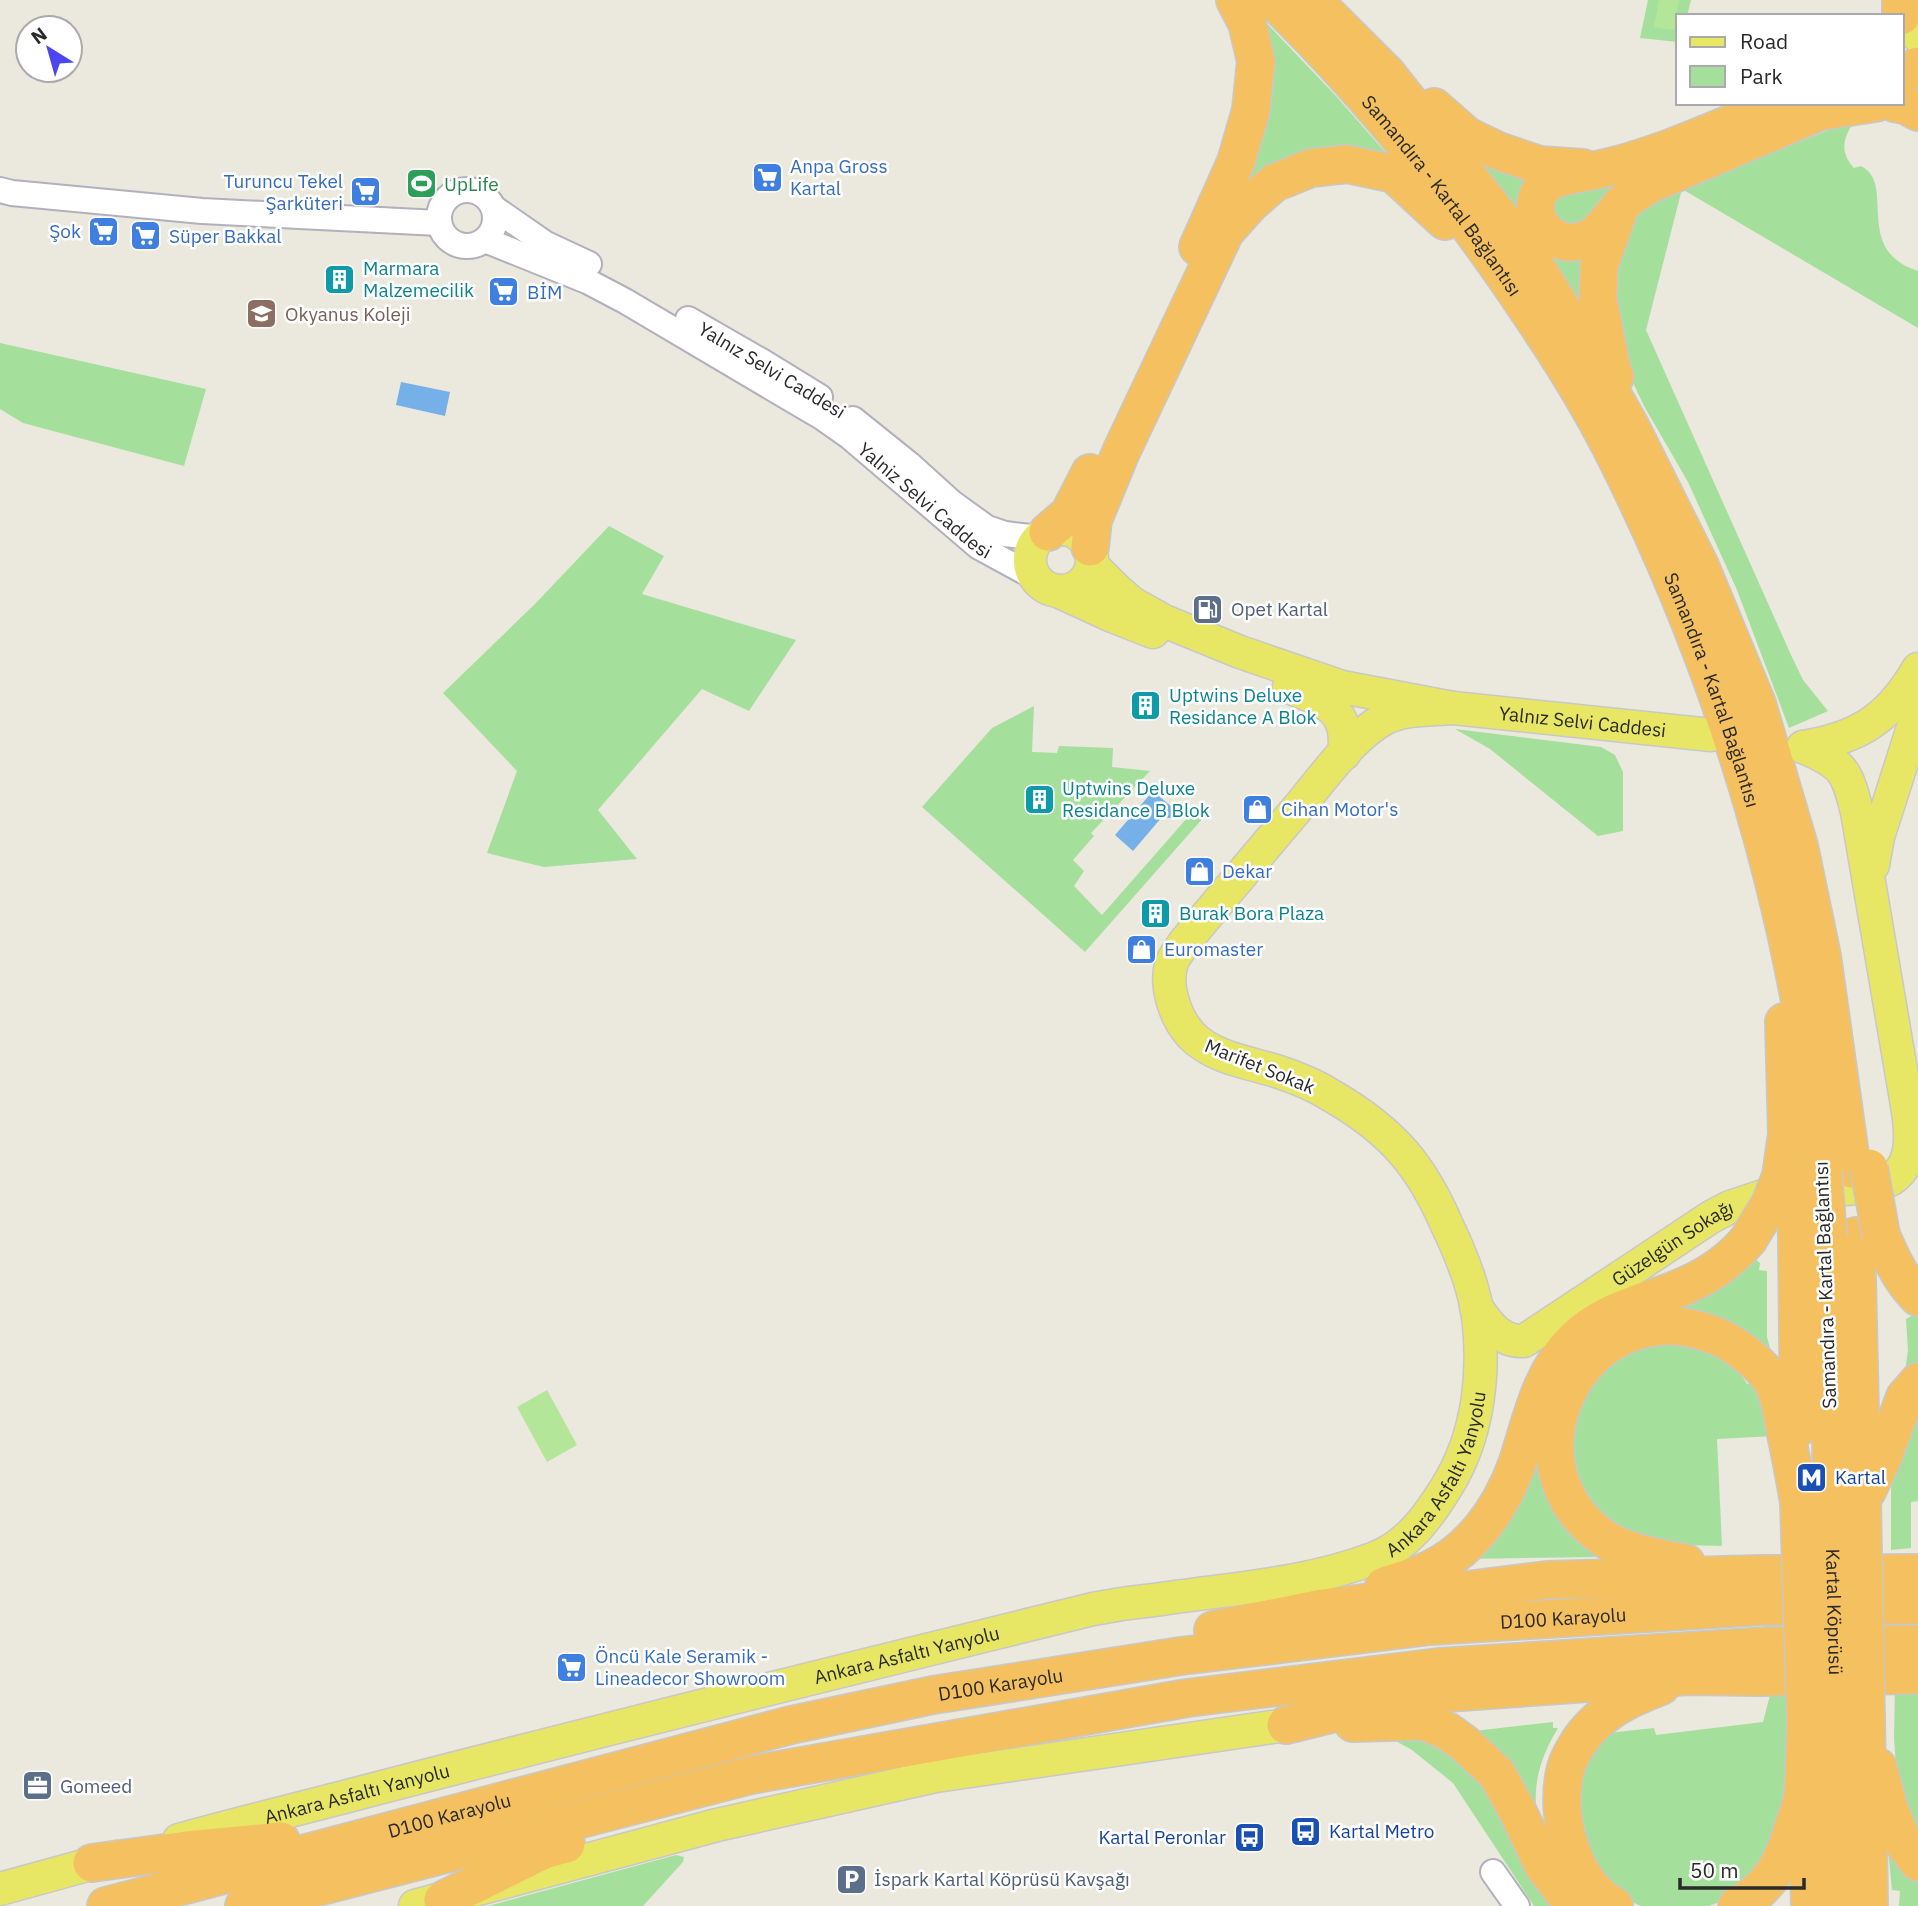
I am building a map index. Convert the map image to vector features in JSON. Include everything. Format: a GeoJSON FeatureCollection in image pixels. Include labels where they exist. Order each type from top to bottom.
{"type":"FeatureCollection","features":[{"type":"Feature","properties":{"kind":"highway"},"geometry":{"type":"LineString","coordinates":[[1044,535],[1069,514],[1181,286],[1236,162],[1251,110],[1255,61],[1247,23],[1235,0]]}},
{"type":"Feature","properties":{"kind":"highway","name":"Samandıra - Kartal Bağlantısı"},"geometry":{"type":"LineString","coordinates":[[1273,0],[1313,39],[1427,169],[1503,271],[1562,360],[1617,458],[1675,584],[1712,677],[1758,819],[1791,957],[1808,1042],[1813,1176],[1840,1237],[1831,1502]]}},
{"type":"Feature","properties":{"kind":"highway","name":"Samandıra - Kartal Bağlantısı"},"geometry":{"type":"LineString","coordinates":[[1313,0],[1387,74],[1522,245],[1576,331],[1647,459],[1700,566],[1756,704],[1799,846],[1822,956],[1813,1176]]}},
{"type":"Feature","properties":{"kind":"highway"},"geometry":{"type":"LineString","coordinates":[[1334,0],[1436,109],[1467,136],[1498,151],[1539,165],[1585,168],[1629,163]]}},
{"type":"Feature","properties":{"kind":"highway"},"geometry":{"type":"LineString","coordinates":[[1776,105],[1629,163],[1558,179],[1545,185],[1538,195],[1535,209],[1538,220],[1550,236],[1560,241],[1577,243],[1589,239],[1625,201],[1650,184],[1831,107],[1853,105]]}},
{"type":"Feature","properties":{"kind":"highway"},"geometry":{"type":"LineString","coordinates":[[1091,556],[1093,520],[1121,452],[1225,232],[1250,204],[1274,183],[1311,168],[1347,164],[1394,174],[1449,225],[1562,390],[1604,469],[1675,584]]}},
{"type":"Feature","properties":{"kind":"highway"},"geometry":{"type":"LineString","coordinates":[[1625,201],[1612,227],[1599,266],[1598,299],[1611,366],[1647,459]]}},
{"type":"Feature","properties":{"kind":"highway"},"geometry":{"type":"LineString","coordinates":[[1743,770],[1783,993],[1787,1134],[1813,1176],[1840,1237],[1895,1266],[1918,1297]]}},
{"type":"Feature","properties":{"kind":"highway"},"geometry":{"type":"LineString","coordinates":[[1323,1608],[1429,1570],[1464,1545],[1489,1520],[1508,1489],[1539,1393],[1554,1365],[1574,1339],[1606,1317],[1702,1277],[1728,1259],[1748,1240],[1770,1205],[1813,1176]]}},
{"type":"Feature","properties":{"kind":"highway"},"geometry":{"type":"LineString","coordinates":[[1760,1574],[1668,1561],[1626,1548],[1606,1540],[1577,1514],[1560,1478],[1556,1461],[1556,1433],[1563,1402],[1571,1384],[1588,1361],[1607,1345],[1644,1329],[1687,1327],[1723,1338],[1741,1350],[1774,1385],[1781,1406],[1831,1502],[1883,1457],[1905,1397],[1918,1382]]}},
{"type":"Feature","properties":{"kind":"highway","name":"Kartal Köprüsü"},"geometry":{"type":"LineString","coordinates":[[1831,1502],[1836,1721]]}},
{"type":"Feature","properties":{"kind":"highway"},"geometry":{"type":"LineString","coordinates":[[933,1695],[1081,1657],[1323,1608],[1547,1580],[1760,1574],[1914,1581]]}},
{"type":"Feature","properties":{"kind":"highway","name":"D100 Karayolu"},"geometry":{"type":"LineString","coordinates":[[106,1906],[791,1725],[933,1695],[1181,1656],[1430,1626],[1764,1606],[1914,1581]]}},
{"type":"Feature","properties":{"kind":"highway","name":"D100 Karayolu"},"geometry":{"type":"LineString","coordinates":[[244,1906],[751,1775],[1187,1698],[1439,1667],[1768,1646],[1918,1644]]}},
{"type":"Feature","properties":{"kind":"highway"},"geometry":{"type":"LineString","coordinates":[[1286,1725],[1403,1696],[1688,1676],[1918,1675]]}},
{"type":"Feature","properties":{"kind":"highway"},"geometry":{"type":"LineString","coordinates":[[1614,1906],[1603,1900],[1581,1874],[1569,1847],[1564,1831],[1565,1770],[1591,1727],[1618,1706],[1636,1695],[1688,1676]]}},
{"type":"Feature","properties":{"kind":"highway"},"geometry":{"type":"LineString","coordinates":[[1286,1725],[1423,1721],[1447,1731],[1497,1774],[1543,1865],[1574,1906]]}},
{"type":"Feature","properties":{"kind":"highway"},"geometry":{"type":"LineString","coordinates":[[1836,1721],[1889,1809],[1903,1842],[1918,1862]]}},
{"type":"Feature","properties":{"kind":"highway"},"geometry":{"type":"LineString","coordinates":[[1737,1906],[1764,1887],[1782,1860],[1803,1796],[1836,1721]]}},
{"type":"Feature","properties":{"kind":"highway"},"geometry":{"type":"LineString","coordinates":[[1810,1906],[1836,1721]]}},
{"type":"Feature","properties":{"kind":"highway"},"geometry":{"type":"LineString","coordinates":[[1836,1721],[1840,1906]]}},
{"type":"Feature","properties":{"kind":"highway"},"geometry":{"type":"LineString","coordinates":[[1836,1721],[1869,1906]]}},
{"type":"Feature","properties":{"kind":"highway"},"geometry":{"type":"LineString","coordinates":[[429,1903],[544,1850],[948,1739]]}},
{"type":"Feature","properties":{"kind":"highway"},"geometry":{"type":"LineString","coordinates":[[92,1863],[187,1850],[274,1843],[565,1772],[652,1762]]}},
{"type":"Feature","properties":{"kind":"main road"},"geometry":{"type":"LineString","coordinates":[[1908,0],[1918,36]]}},
{"type":"Feature","properties":{"kind":"main road","name":"Yalnız Selvi Caddesi"},"geometry":{"type":"LineString","coordinates":[[1044,535],[1057,529],[1076,532],[1084,538],[1091,556],[1118,591],[1164,621],[1240,652],[1342,687],[1453,708],[1711,735]]}},
{"type":"Feature","properties":{"kind":"main road"},"geometry":{"type":"LineString","coordinates":[[1044,535],[1033,546],[1031,566],[1047,584],[1110,615],[1319,699],[1342,721],[1346,737],[1344,754]]}},
{"type":"Feature","properties":{"kind":"main road"},"geometry":{"type":"LineString","coordinates":[[1047,584],[1076,587],[1089,574],[1091,556]]}},
{"type":"Feature","properties":{"kind":"main road"},"geometry":{"type":"LineString","coordinates":[[1913,1123],[1850,785],[1840,767],[1803,747],[1837,739],[1871,723],[1890,709],[1918,668]]}},
{"type":"Feature","properties":{"kind":"main road","name":"Yalnız Selvi Caddesi"},"geometry":{"type":"LineString","coordinates":[[1344,754],[1369,730],[1390,716],[1453,708]]}},
{"type":"Feature","properties":{"kind":"main road"},"geometry":{"type":"LineString","coordinates":[[1871,891],[1878,837],[1918,712]]}},
{"type":"Feature","properties":{"kind":"main road","name":"Marifet Sokak"},"geometry":{"type":"LineString","coordinates":[[1344,754],[1184,943],[1173,960],[1170,971],[1173,1001],[1186,1029],[1206,1048],[1290,1075],[1329,1094],[1368,1120],[1402,1151],[1423,1179],[1439,1208],[1465,1268],[1476,1307]]}},
{"type":"Feature","properties":{"kind":"main road","name":"Güzelgün Sokağı"},"geometry":{"type":"LineString","coordinates":[[1476,1307],[1501,1336],[1524,1341],[1730,1207],[1813,1176],[1878,1186],[1894,1178],[1910,1151],[1913,1123]]}},
{"type":"Feature","properties":{"kind":"main road","name":"Ankara Asfaltı Yanyolu"},"geometry":{"type":"LineString","coordinates":[[0,1889],[238,1823],[1096,1609],[1305,1579],[1371,1560],[1403,1543],[1419,1528],[1448,1486],[1461,1461],[1470,1434],[1479,1389],[1481,1365],[1476,1307]]}},
{"type":"Feature","properties":{"kind":"main road"},"geometry":{"type":"LineString","coordinates":[[429,1903],[718,1825],[936,1776],[1286,1725]]}},
{"type":"Feature","properties":{"kind":"street"},"geometry":{"type":"LineString","coordinates":[[0,190],[202,211],[439,223],[449,239],[467,246],[485,240],[495,225],[494,208]]}},
{"type":"Feature","properties":{"kind":"street","name":"Yalnız Selvi Caddesi"},"geometry":{"type":"LineString","coordinates":[[439,223],[439,213],[449,196],[458,191],[484,194],[494,208],[546,244],[597,268],[800,384],[858,423],[951,502],[987,528],[1005,534],[1044,535]]}},
{"type":"Feature","properties":{"kind":"street","name":"Yalniz Selvi Caddesi"},"geometry":{"type":"LineString","coordinates":[[485,240],[606,291],[813,411],[850,438],[979,547],[1047,584]]}},
{"type":"Feature","properties":{"kind":"street"},"geometry":{"type":"LineString","coordinates":[[1493,1872],[1517,1906]]}},
{"type":"Feature","properties":{"kind":"green space"},"geometry":{"type":"Polygon","coordinates":[[[1648,0],[1691,0],[1688,14],[1676,14],[1676,42],[1640,38],[1648,0]]]}},
{"type":"Feature","properties":{"kind":"green space"},"geometry":{"type":"Polygon","coordinates":[[[1659,0],[1679,0],[1674,30],[1654,27],[1659,0]]]}},
{"type":"Feature","properties":{"kind":"green space"},"geometry":{"type":"Polygon","coordinates":[[[1257,13],[1336,96],[1393,161],[1242,195],[1257,13]]]}},
{"type":"Feature","properties":{"kind":"green space"},"geometry":{"type":"Polygon","coordinates":[[[1856,119],[1848,131],[1844,149],[1854,168],[1861,166],[1871,175],[1876,187],[1880,233],[1886,248],[1898,261],[1918,271],[1918,328],[1682,189],[1646,330],[1791,655],[1803,680],[1828,711],[1789,728],[1737,590],[1688,482],[1644,406],[1615,344],[1604,281],[1637,210],[1681,189],[1856,119]]]}},
{"type":"Feature","properties":{"kind":"green space"},"geometry":{"type":"Polygon","coordinates":[[[1470,147],[1537,174],[1525,200],[1591,250],[1584,312],[1470,147]]]}},
{"type":"Feature","properties":{"kind":"green space"},"geometry":{"type":"Polygon","coordinates":[[[1648,165],[1580,234],[1559,232],[1550,197],[1648,165]]]}},
{"type":"Feature","properties":{"kind":"green space"},"geometry":{"type":"Polygon","coordinates":[[[0,343],[206,389],[184,466],[23,423],[0,409],[0,343]]]}},
{"type":"Feature","properties":{"kind":"green space"},"geometry":{"type":"Polygon","coordinates":[[[609,526],[664,556],[642,594],[796,640],[749,711],[702,689],[598,810],[637,859],[544,867],[487,853],[517,771],[443,693],[535,604],[609,526]]]}},
{"type":"Feature","properties":{"kind":"green space"},"geometry":{"type":"Polygon","coordinates":[[[1034,706],[1032,752],[1057,753],[1059,746],[1113,748],[1112,767],[1150,771],[1091,833],[1094,836],[1073,860],[1084,871],[1074,886],[1102,915],[1195,809],[1204,817],[1085,952],[922,807],[992,728],[1034,706]]]}},
{"type":"Feature","properties":{"kind":"green space"},"geometry":{"type":"Polygon","coordinates":[[[1455,729],[1601,747],[1615,755],[1623,772],[1623,831],[1598,836],[1490,749],[1455,729]]]}},
{"type":"Feature","properties":{"kind":"green space"},"geometry":{"type":"Polygon","coordinates":[[[1749,1254],[1760,1263],[1759,1270],[1767,1271],[1767,1337],[1773,1360],[1661,1303],[1749,1254]]]}},
{"type":"Feature","properties":{"kind":"green space"},"geometry":{"type":"Polygon","coordinates":[[[1918,1307],[1918,1371],[1904,1380],[1908,1350],[1906,1319],[1913,1315],[1918,1307]]]}},
{"type":"Feature","properties":{"kind":"green space"},"geometry":{"type":"Polygon","coordinates":[[[1639,1341],[1706,1342],[1740,1373],[1747,1384],[1751,1383],[1763,1401],[1774,1436],[1717,1439],[1722,1546],[1682,1545],[1630,1535],[1591,1512],[1569,1465],[1583,1379],[1639,1341]]]}},
{"type":"Feature","properties":{"kind":"green space"},"geometry":{"type":"Polygon","coordinates":[[[547,1390],[577,1445],[547,1462],[517,1407],[547,1390]]]}},
{"type":"Feature","properties":{"kind":"green space"},"geometry":{"type":"Polygon","coordinates":[[[1918,1400],[1918,1501],[1911,1502],[1911,1548],[1891,1550],[1891,1478],[1918,1400]]]}},
{"type":"Feature","properties":{"kind":"green space"},"geometry":{"type":"Polygon","coordinates":[[[1527,1464],[1546,1469],[1567,1524],[1597,1557],[1459,1559],[1527,1464]]]}},
{"type":"Feature","properties":{"kind":"green space"},"geometry":{"type":"Polygon","coordinates":[[[1792,1686],[1790,1761],[1780,1819],[1768,1851],[1747,1880],[1730,1898],[1709,1906],[1641,1906],[1612,1888],[1585,1853],[1573,1779],[1608,1733],[1654,1728],[1656,1735],[1763,1722],[1770,1695],[1792,1686]]]}},
{"type":"Feature","properties":{"kind":"green space"},"geometry":{"type":"Polygon","coordinates":[[[1895,1686],[1918,1688],[1918,1836],[1898,1795],[1894,1738],[1895,1686]]]}},
{"type":"Feature","properties":{"kind":"green space"},"geometry":{"type":"Polygon","coordinates":[[[1553,1722],[1553,1728],[1558,1728],[1541,1766],[1536,1785],[1536,1806],[1533,1807],[1474,1731],[1553,1722]]]}},
{"type":"Feature","properties":{"kind":"green space"},"geometry":{"type":"Polygon","coordinates":[[[1387,1730],[1449,1748],[1483,1778],[1553,1906],[1534,1906],[1453,1783],[1412,1750],[1385,1735],[1387,1730]]]}},
{"type":"Feature","properties":{"kind":"green space"},"geometry":{"type":"Polygon","coordinates":[[[1887,1839],[1918,1879],[1918,1906],[1899,1906],[1900,1891],[1892,1890],[1887,1839]]]}},
{"type":"Feature","properties":{"kind":"green space"},"geometry":{"type":"Polygon","coordinates":[[[676,1855],[684,1857],[683,1862],[643,1906],[488,1906],[676,1855]]]}},
{"type":"Feature","properties":{"kind":"water"},"geometry":{"type":"Polygon","coordinates":[[[401,382],[450,392],[445,416],[396,405],[401,382]]]}},
{"type":"Feature","properties":{"kind":"water"},"geometry":{"type":"Polygon","coordinates":[[[1153,791],[1173,808],[1175,814],[1170,818],[1162,817],[1133,851],[1115,835],[1153,791]]]}},
{"type":"Feature","properties":{"kind":"place","name":"Anpa Gross Kartal"},"geometry":{"type":"Point","coordinates":[767,177]}},
{"type":"Feature","properties":{"kind":"place","name":"UpLife"},"geometry":{"type":"Point","coordinates":[421,184]}},
{"type":"Feature","properties":{"kind":"place","name":"Turuncu Tekel Şarküteri"},"geometry":{"type":"Point","coordinates":[366,192]}},
{"type":"Feature","properties":{"kind":"place","name":"Şok"},"geometry":{"type":"Point","coordinates":[104,231]}},
{"type":"Feature","properties":{"kind":"place","name":"Süper Bakkal"},"geometry":{"type":"Point","coordinates":[146,236]}},
{"type":"Feature","properties":{"kind":"place","name":"Marmara Malzemecilik"},"geometry":{"type":"Point","coordinates":[340,279]}},
{"type":"Feature","properties":{"kind":"place","name":"BİM"},"geometry":{"type":"Point","coordinates":[504,292]}},
{"type":"Feature","properties":{"kind":"place","name":"Okyanus Koleji"},"geometry":{"type":"Point","coordinates":[262,314]}},
{"type":"Feature","properties":{"kind":"place","name":"Opet Kartal"},"geometry":{"type":"Point","coordinates":[1208,609]}},
{"type":"Feature","properties":{"kind":"place","name":"Uptwins Deluxe Residance A Blok"},"geometry":{"type":"Point","coordinates":[1146,706]}},
{"type":"Feature","properties":{"kind":"place","name":"Uptwins Deluxe Residance B Blok"},"geometry":{"type":"Point","coordinates":[1039,799]}},
{"type":"Feature","properties":{"kind":"place","name":"Cihan Motor's"},"geometry":{"type":"Point","coordinates":[1258,809]}},
{"type":"Feature","properties":{"kind":"place","name":"Dekar"},"geometry":{"type":"Point","coordinates":[1199,871]}},
{"type":"Feature","properties":{"kind":"place","name":"Burak Bora Plaza"},"geometry":{"type":"Point","coordinates":[1156,913]}},
{"type":"Feature","properties":{"kind":"place","name":"Euromaster"},"geometry":{"type":"Point","coordinates":[1141,949]}},
{"type":"Feature","properties":{"kind":"place","name":"Kartal"},"geometry":{"type":"Point","coordinates":[1812,1477]}},
{"type":"Feature","properties":{"kind":"place","name":"Öncü Kale Seramik - Lineadecor Showroom"},"geometry":{"type":"Point","coordinates":[572,1667]}},
{"type":"Feature","properties":{"kind":"place","name":"Gomeed"},"geometry":{"type":"Point","coordinates":[37,1786]}},
{"type":"Feature","properties":{"kind":"place","name":"Kartal Metro"},"geometry":{"type":"Point","coordinates":[1306,1831]}},
{"type":"Feature","properties":{"kind":"place","name":"Kartal Peronlar"},"geometry":{"type":"Point","coordinates":[1249,1837]}},
{"type":"Feature","properties":{"kind":"place","name":"İspark Kartal Köprüsü Kavşağı"},"geometry":{"type":"Point","coordinates":[851,1879]}}]}
